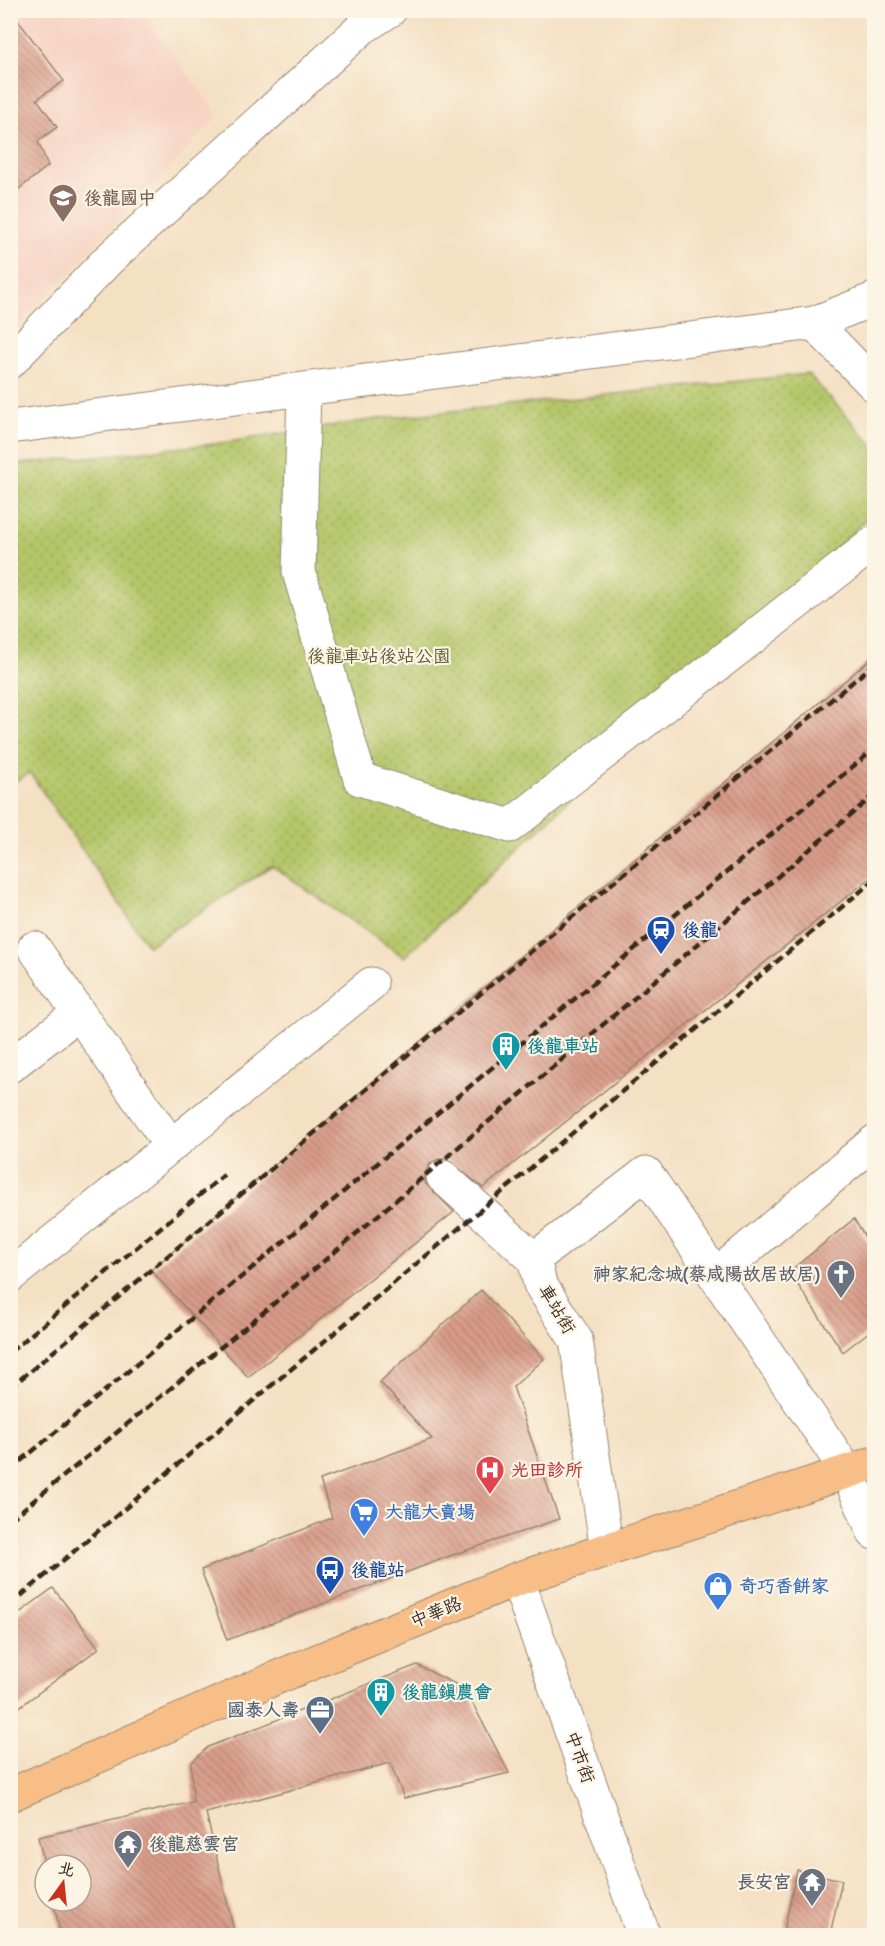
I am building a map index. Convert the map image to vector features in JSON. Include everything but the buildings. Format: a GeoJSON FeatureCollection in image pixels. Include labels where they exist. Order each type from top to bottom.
{"type":"FeatureCollection","features":[{"type":"Feature","properties":{"kind":"main road","name":"中華路"},"geometry":{"type":"LineString","coordinates":[[10,1795],[278,1677],[517,1579],[861,1468]]}},
{"type":"Feature","properties":{"kind":"street"},"geometry":{"type":"LineString","coordinates":[[10,362],[109,259],[362,28],[390,10]]}},
{"type":"Feature","properties":{"kind":"street"},"geometry":{"type":"LineString","coordinates":[[10,427],[814,323],[874,299]]}},
{"type":"Feature","properties":{"kind":"street"},"geometry":{"type":"LineString","coordinates":[[814,323],[874,384]]}},
{"type":"Feature","properties":{"kind":"street"},"geometry":{"type":"LineString","coordinates":[[304,390],[299,572],[360,779],[510,826],[874,543]]}},
{"type":"Feature","properties":{"kind":"street"},"geometry":{"type":"LineString","coordinates":[[34,948],[171,1146]]}},
{"type":"Feature","properties":{"kind":"street"},"geometry":{"type":"LineString","coordinates":[[10,1276],[371,984]]}},
{"type":"Feature","properties":{"kind":"street"},"geometry":{"type":"LineString","coordinates":[[10,1065],[79,1013]]}},
{"type":"Feature","properties":{"kind":"street"},"geometry":{"type":"LineString","coordinates":[[715,1276],[874,1142]]}},
{"type":"Feature","properties":{"kind":"street"},"geometry":{"type":"LineString","coordinates":[[443,1177],[534,1259],[646,1173],[715,1276],[861,1468],[874,1533]]}},
{"type":"Feature","properties":{"kind":"street","name":"車站街"},"geometry":{"type":"LineString","coordinates":[[534,1259],[540,1284],[576,1340],[607,1551]]}},
{"type":"Feature","properties":{"kind":"street","name":"中市街"},"geometry":{"type":"LineString","coordinates":[[517,1579],[637,1933]]}},
{"type":"Feature","properties":{"kind":"shaded area","name":"後龍國中"},"geometry":{"type":"Polygon","coordinates":[[[11,11],[140,11],[219,116],[11,332],[11,11]]]}},
{"type":"Feature","properties":{"kind":"green space","name":"後龍車站後站公園"},"geometry":{"type":"Polygon","coordinates":[[[808,374],[874,446],[874,512],[404,957],[272,866],[148,946],[30,773],[11,784],[11,465],[214,444],[376,419],[808,374]]]}},
{"type":"Feature","properties":{"kind":"railway"},"geometry":{"type":"LineString","coordinates":[[10,1388],[874,664]]}},
{"type":"Feature","properties":{"kind":"railway"},"geometry":{"type":"LineString","coordinates":[[10,1470],[874,749]]}},
{"type":"Feature","properties":{"kind":"railway"},"geometry":{"type":"LineString","coordinates":[[10,1520],[265,1311],[874,795]]}},
{"type":"Feature","properties":{"kind":"railway"},"geometry":{"type":"LineString","coordinates":[[10,1605],[874,880]]}},
{"type":"Feature","properties":{"kind":"railway"},"geometry":{"type":"LineString","coordinates":[[10,1352],[224,1175]]}},
{"type":"Feature","properties":{"kind":"place","name":"後龍國中"},"geometry":{"type":"Point","coordinates":[63,224]}},
{"type":"Feature","properties":{"kind":"place","name":"後龍"},"geometry":{"type":"Point","coordinates":[661,956]}},
{"type":"Feature","properties":{"kind":"place","name":"後龍車站"},"geometry":{"type":"Point","coordinates":[506,1072]}},
{"type":"Feature","properties":{"kind":"place","name":"神家紀念城(蔡咸陽故居故居)"},"geometry":{"type":"Point","coordinates":[841,1300]}},
{"type":"Feature","properties":{"kind":"place","name":"光田診所"},"geometry":{"type":"Point","coordinates":[490,1496]}},
{"type":"Feature","properties":{"kind":"place","name":"大龍大賣場"},"geometry":{"type":"Point","coordinates":[364,1538]}},
{"type":"Feature","properties":{"kind":"place","name":"後龍站"},"geometry":{"type":"Point","coordinates":[330,1596]}},
{"type":"Feature","properties":{"kind":"place","name":"奇巧香餅家"},"geometry":{"type":"Point","coordinates":[718,1612]}},
{"type":"Feature","properties":{"kind":"place","name":"後龍鎮農會"},"geometry":{"type":"Point","coordinates":[381,1718]}},
{"type":"Feature","properties":{"kind":"place","name":"國泰人壽"},"geometry":{"type":"Point","coordinates":[320,1736]}},
{"type":"Feature","properties":{"kind":"place","name":"後龍慈雲宮"},"geometry":{"type":"Point","coordinates":[128,1870]}},
{"type":"Feature","properties":{"kind":"place","name":"長安宮"},"geometry":{"type":"Point","coordinates":[812,1908]}}]}
